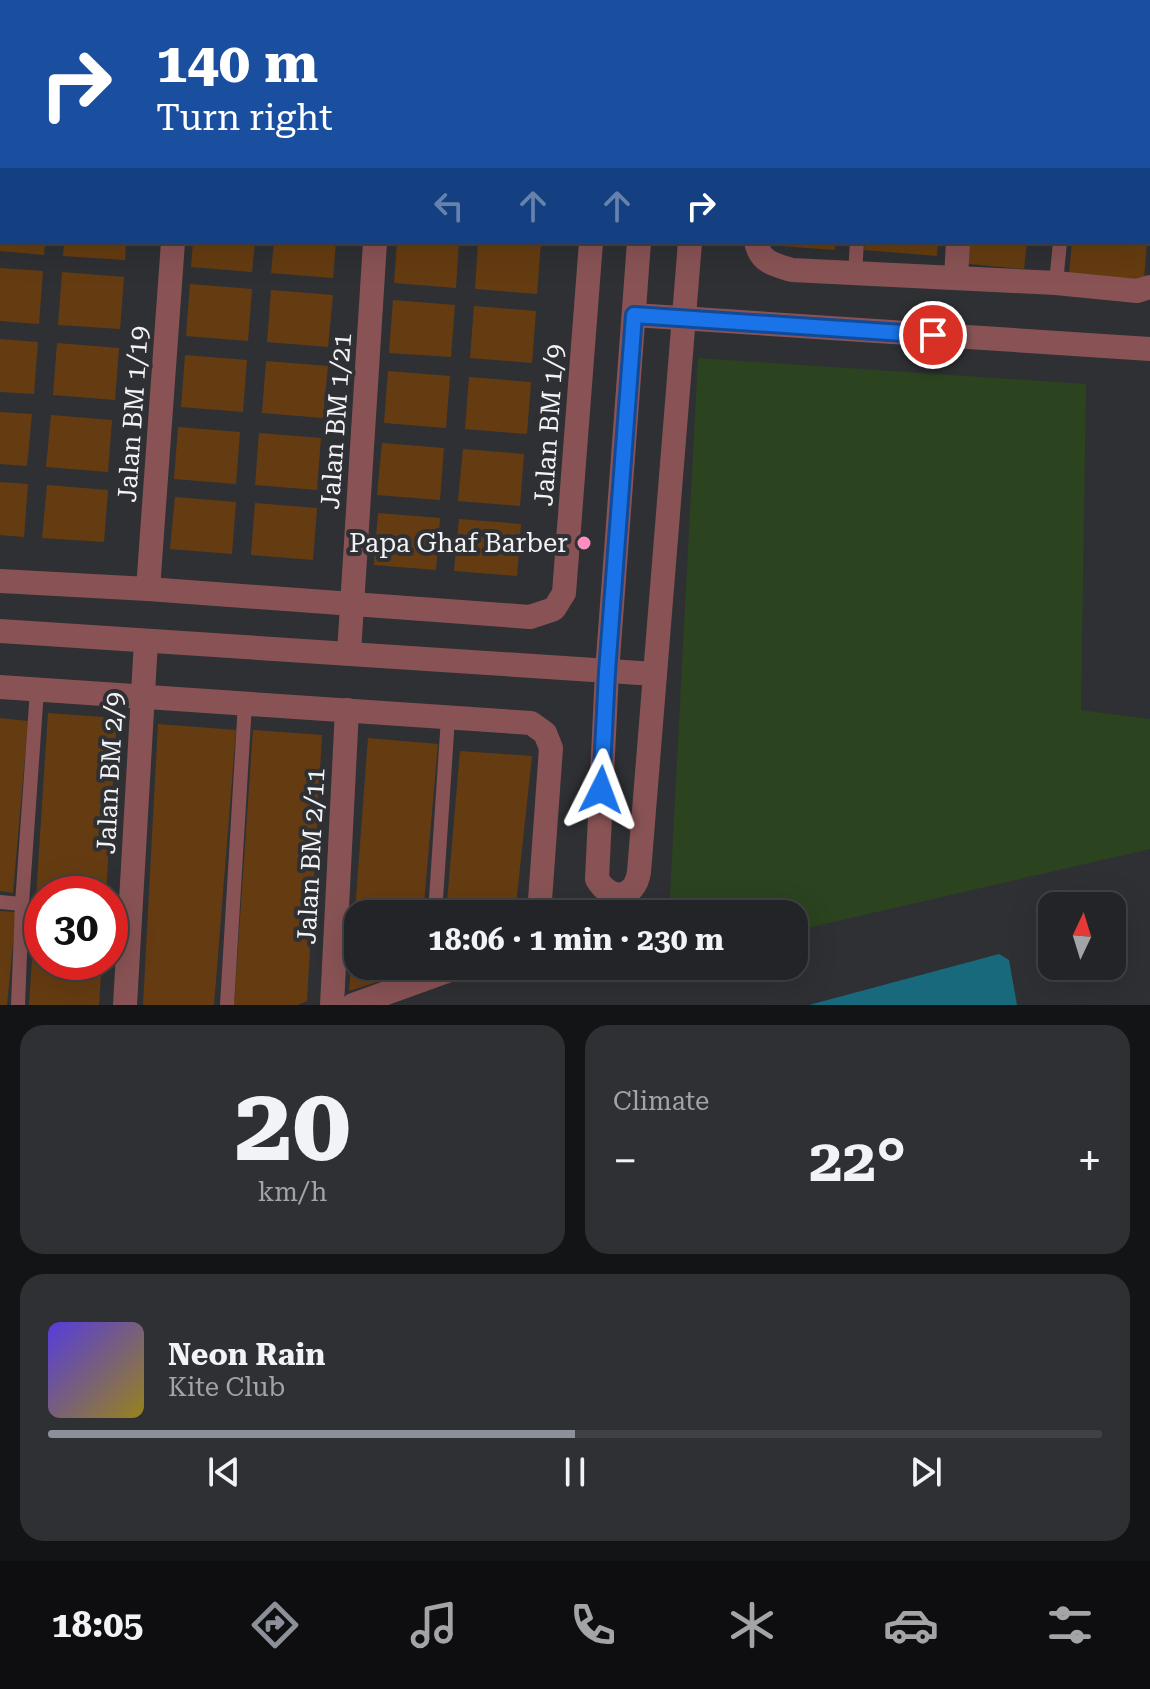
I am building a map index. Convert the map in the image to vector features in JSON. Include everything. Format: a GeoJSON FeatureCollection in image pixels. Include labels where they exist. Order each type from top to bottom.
{"type":"FeatureCollection","features":[{"type":"Feature","properties":{"kind":"street","name":"Jalan BM 1/19"},"geometry":{"type":"LineString","coordinates":[[148,589],[173,244]]}},
{"type":"Feature","properties":{"kind":"street","name":"Jalan BM 1/21"},"geometry":{"type":"LineString","coordinates":[[349,653],[375,244]]}},
{"type":"Feature","properties":{"kind":"street","name":"Jalan BM 1/9"},"geometry":{"type":"LineString","coordinates":[[352,604],[530,617],[554,609],[564,593],[591,244]]}},
{"type":"Feature","properties":{"kind":"street"},"geometry":{"type":"LineString","coordinates":[[639,244],[607,672],[597,879],[602,888],[611,894],[631,890],[638,882],[690,244]]}},
{"type":"Feature","properties":{"kind":"street"},"geometry":{"type":"LineString","coordinates":[[956,277],[958,244]]}},
{"type":"Feature","properties":{"kind":"street"},"geometry":{"type":"LineString","coordinates":[[757,246],[768,263],[792,270],[1056,283],[1137,291],[1150,287]]}},
{"type":"Feature","properties":{"kind":"street"},"geometry":{"type":"LineString","coordinates":[[634,315],[1150,349]]}},
{"type":"Feature","properties":{"kind":"street"},"geometry":{"type":"LineString","coordinates":[[0,581],[352,604]]}},
{"type":"Feature","properties":{"kind":"street"},"geometry":{"type":"LineString","coordinates":[[0,631],[655,674]]}},
{"type":"Feature","properties":{"kind":"street","name":"Jalan BM 2/9"},"geometry":{"type":"LineString","coordinates":[[125,1005],[146,641]]}},
{"type":"Feature","properties":{"kind":"street"},"geometry":{"type":"LineString","coordinates":[[0,687],[531,723],[545,733],[551,748],[540,900]]}},
{"type":"Feature","properties":{"kind":"street","name":"Jalan BM 2/11"},"geometry":{"type":"LineString","coordinates":[[332,1005],[347,710]]}},
{"type":"Feature","properties":{"kind":"street"},"geometry":{"type":"LineString","coordinates":[[353,1005],[412,980]]}},
{"type":"Feature","properties":{"kind":"lane"},"geometry":{"type":"LineString","coordinates":[[855,273],[857,244]]}},
{"type":"Feature","properties":{"kind":"lane"},"geometry":{"type":"LineString","coordinates":[[1056,283],[1060,244]]}},
{"type":"Feature","properties":{"kind":"lane"},"geometry":{"type":"LineString","coordinates":[[18,1005],[37,690]]}},
{"type":"Feature","properties":{"kind":"lane"},"geometry":{"type":"LineString","coordinates":[[227,1005],[245,703]]}},
{"type":"Feature","properties":{"kind":"lane"},"geometry":{"type":"LineString","coordinates":[[436,900],[448,718]]}},
{"type":"Feature","properties":{"kind":"lane"},"geometry":{"type":"LineString","coordinates":[[0,902],[22,904]]}},
{"type":"Feature","properties":{"kind":"green space"},"geometry":{"type":"Polygon","coordinates":[[[698,358],[1086,384],[1081,710],[1150,719],[1150,849],[808,928],[808,900],[670,900],[698,358]]]}},
{"type":"Feature","properties":{"kind":"water"},"geometry":{"type":"Polygon","coordinates":[[[999,954],[1009,960],[1017,1005],[809,1005],[999,954]]]}},
{"type":"Feature","properties":{"kind":"building"},"geometry":{"type":"Polygon","coordinates":[[[0,244],[45,244],[44,255],[0,251],[0,244]]]}},
{"type":"Feature","properties":{"kind":"building"},"geometry":{"type":"Polygon","coordinates":[[[64,244],[126,244],[125,260],[63,256],[64,244]]]}},
{"type":"Feature","properties":{"kind":"building"},"geometry":{"type":"Polygon","coordinates":[[[193,244],[255,244],[252,272],[191,267],[193,244]]]}},
{"type":"Feature","properties":{"kind":"building"},"geometry":{"type":"Polygon","coordinates":[[[274,244],[336,244],[333,278],[271,273],[274,244]]]}},
{"type":"Feature","properties":{"kind":"building"},"geometry":{"type":"Polygon","coordinates":[[[397,244],[459,244],[456,288],[394,283],[397,244]]]}},
{"type":"Feature","properties":{"kind":"building"},"geometry":{"type":"Polygon","coordinates":[[[478,244],[541,244],[537,294],[475,289],[478,244]]]}},
{"type":"Feature","properties":{"kind":"building"},"geometry":{"type":"Polygon","coordinates":[[[835,244],[835,250],[766,245],[835,244]]]}},
{"type":"Feature","properties":{"kind":"building"},"geometry":{"type":"Polygon","coordinates":[[[865,244],[938,244],[937,256],[864,250],[865,244]]]}},
{"type":"Feature","properties":{"kind":"building"},"geometry":{"type":"Polygon","coordinates":[[[960,244],[1027,244],[1024,269],[958,263],[960,244]]]}},
{"type":"Feature","properties":{"kind":"building"},"geometry":{"type":"Polygon","coordinates":[[[1072,244],[1147,244],[1144,280],[1069,274],[1072,244]]]}},
{"type":"Feature","properties":{"kind":"building"},"geometry":{"type":"Polygon","coordinates":[[[0,268],[43,271],[39,324],[0,321],[0,268]]]}},
{"type":"Feature","properties":{"kind":"building"},"geometry":{"type":"Polygon","coordinates":[[[62,272],[124,277],[120,329],[58,325],[62,272]]]}},
{"type":"Feature","properties":{"kind":"building"},"geometry":{"type":"Polygon","coordinates":[[[190,284],[252,289],[248,341],[186,336],[190,284]]]}},
{"type":"Feature","properties":{"kind":"building"},"geometry":{"type":"Polygon","coordinates":[[[271,290],[333,295],[328,347],[267,342],[271,290]]]}},
{"type":"Feature","properties":{"kind":"building"},"geometry":{"type":"Polygon","coordinates":[[[393,300],[455,305],[451,357],[389,353],[393,300]]]}},
{"type":"Feature","properties":{"kind":"building"},"geometry":{"type":"Polygon","coordinates":[[[474,306],[536,311],[532,363],[470,358],[474,306]]]}},
{"type":"Feature","properties":{"kind":"building"},"geometry":{"type":"Polygon","coordinates":[[[0,339],[38,342],[34,394],[0,392],[0,339]]]}},
{"type":"Feature","properties":{"kind":"building"},"geometry":{"type":"Polygon","coordinates":[[[57,343],[119,348],[115,400],[53,395],[57,343]]]}},
{"type":"Feature","properties":{"kind":"building"},"geometry":{"type":"Polygon","coordinates":[[[185,355],[247,360],[243,412],[181,407],[185,355]]]}},
{"type":"Feature","properties":{"kind":"building"},"geometry":{"type":"Polygon","coordinates":[[[266,361],[328,366],[323,418],[262,413],[266,361]]]}},
{"type":"Feature","properties":{"kind":"building"},"geometry":{"type":"Polygon","coordinates":[[[388,371],[450,376],[446,428],[384,423],[388,371]]]}},
{"type":"Feature","properties":{"kind":"building"},"geometry":{"type":"Polygon","coordinates":[[[469,377],[531,382],[527,434],[465,429],[469,377]]]}},
{"type":"Feature","properties":{"kind":"building"},"geometry":{"type":"Polygon","coordinates":[[[0,412],[32,414],[27,466],[0,464],[0,412]]]}},
{"type":"Feature","properties":{"kind":"building"},"geometry":{"type":"Polygon","coordinates":[[[51,415],[112,420],[108,472],[46,467],[51,415]]]}},
{"type":"Feature","properties":{"kind":"building"},"geometry":{"type":"Polygon","coordinates":[[[178,427],[240,432],[236,484],[174,479],[178,427]]]}},
{"type":"Feature","properties":{"kind":"building"},"geometry":{"type":"Polygon","coordinates":[[[259,433],[321,438],[317,490],[255,485],[259,433]]]}},
{"type":"Feature","properties":{"kind":"building"},"geometry":{"type":"Polygon","coordinates":[[[382,443],[444,448],[440,500],[377,495],[382,443]]]}},
{"type":"Feature","properties":{"kind":"building"},"geometry":{"type":"Polygon","coordinates":[[[463,449],[524,454],[520,506],[458,501],[463,449]]]}},
{"type":"Feature","properties":{"kind":"building"},"geometry":{"type":"Polygon","coordinates":[[[0,482],[28,484],[24,537],[0,535],[0,482]]]}},
{"type":"Feature","properties":{"kind":"building"},"geometry":{"type":"Polygon","coordinates":[[[47,485],[108,490],[104,542],[42,538],[47,485]]]}},
{"type":"Feature","properties":{"kind":"building"},"geometry":{"type":"Polygon","coordinates":[[[175,497],[236,502],[232,554],[170,549],[175,497]]]}},
{"type":"Feature","properties":{"kind":"building"},"geometry":{"type":"Polygon","coordinates":[[[255,503],[317,508],[313,560],[251,555],[255,503]]]}},
{"type":"Feature","properties":{"kind":"building"},"geometry":{"type":"Polygon","coordinates":[[[378,513],[440,518],[436,570],[374,565],[378,513]]]}},
{"type":"Feature","properties":{"kind":"building"},"geometry":{"type":"Polygon","coordinates":[[[459,519],[521,524],[517,576],[454,571],[459,519]]]}},
{"type":"Feature","properties":{"kind":"building"},"geometry":{"type":"Polygon","coordinates":[[[48,713],[117,718],[107,876],[37,876],[48,713]]]}},
{"type":"Feature","properties":{"kind":"building"},"geometry":{"type":"Polygon","coordinates":[[[0,718],[28,721],[13,893],[0,891],[0,718]]]}},
{"type":"Feature","properties":{"kind":"building"},"geometry":{"type":"Polygon","coordinates":[[[158,724],[236,730],[214,1005],[143,1005],[158,724]]]}},
{"type":"Feature","properties":{"kind":"building"},"geometry":{"type":"Polygon","coordinates":[[[253,730],[322,735],[307,1001],[298,1005],[234,1005],[253,730]]]}},
{"type":"Feature","properties":{"kind":"building"},"geometry":{"type":"Polygon","coordinates":[[[368,738],[438,744],[424,900],[356,900],[368,738]]]}},
{"type":"Feature","properties":{"kind":"building"},"geometry":{"type":"Polygon","coordinates":[[[460,751],[532,756],[517,900],[447,900],[460,751]]]}},
{"type":"Feature","properties":{"kind":"building"},"geometry":{"type":"Polygon","coordinates":[[[0,911],[16,912],[7,1005],[0,1005],[0,911]]]}},
{"type":"Feature","properties":{"kind":"building"},"geometry":{"type":"Polygon","coordinates":[[[31,980],[101,980],[99,1005],[29,1005],[31,980]]]}},
{"type":"Feature","properties":{"kind":"building"},"geometry":{"type":"Polygon","coordinates":[[[350,980],[384,980],[349,991],[350,980]]]}},
{"type":"Feature","properties":{"kind":"place","name":"Papa Ghaf Barber"},"geometry":{"type":"Point","coordinates":[584,543]}},
{"type":"Feature","properties":{"kind":"route"},"geometry":{"type":"LineString","coordinates":[[601,790],[634,315],[933,335]]}}]}
